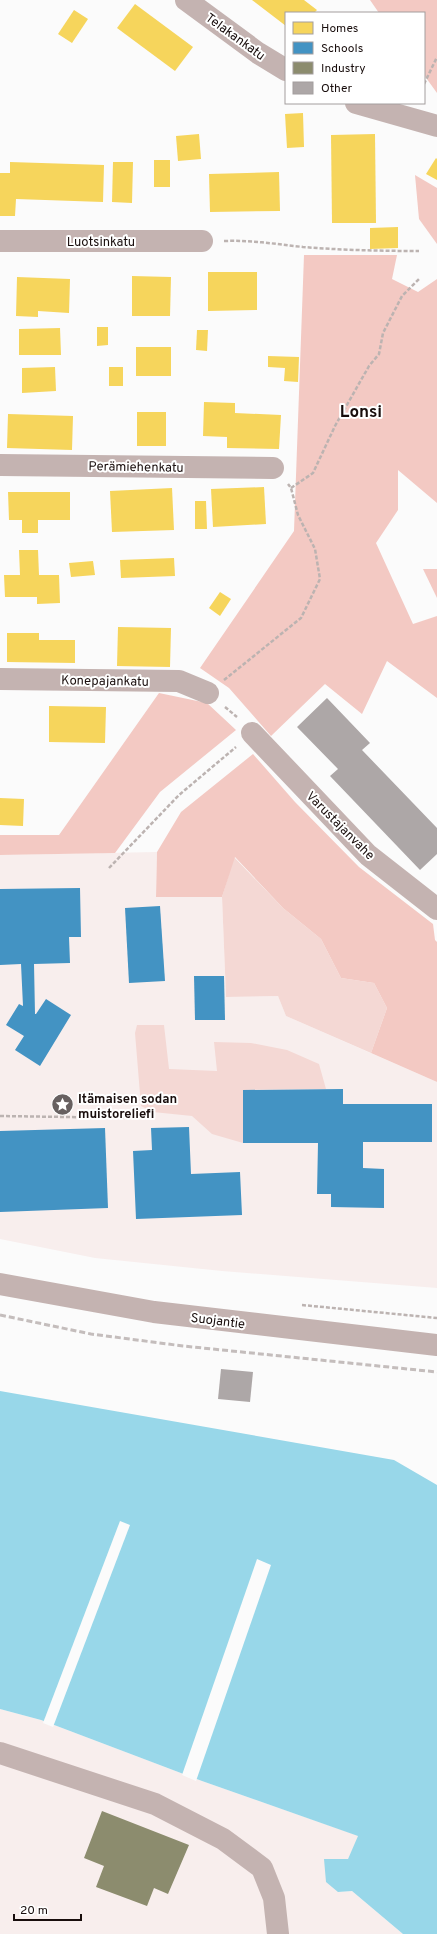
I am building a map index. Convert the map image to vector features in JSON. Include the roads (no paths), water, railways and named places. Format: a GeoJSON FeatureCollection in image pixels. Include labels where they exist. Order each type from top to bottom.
{"type":"FeatureCollection","features":[{"type":"Feature","properties":{"kind":"street","name":"Telakankatu"},"geometry":{"type":"LineString","coordinates":[[186,0],[258,53],[285,69]]}},
{"type":"Feature","properties":{"kind":"street"},"geometry":{"type":"LineString","coordinates":[[360,104],[437,126]]}},
{"type":"Feature","properties":{"kind":"street","name":"Luotsinkatu"},"geometry":{"type":"LineString","coordinates":[[0,241],[202,241]]}},
{"type":"Feature","properties":{"kind":"street","name":"Perämiehenkatu"},"geometry":{"type":"LineString","coordinates":[[0,465],[273,468]]}},
{"type":"Feature","properties":{"kind":"street","name":"Konepajankatu"},"geometry":{"type":"LineString","coordinates":[[0,679],[179,681],[208,694]]}},
{"type":"Feature","properties":{"kind":"street","name":"Varustajanvahe"},"geometry":{"type":"LineString","coordinates":[[252,733],[368,855],[437,909]]}},
{"type":"Feature","properties":{"kind":"street","name":"Suojantie"},"geometry":{"type":"LineString","coordinates":[[0,1284],[154,1312],[437,1345]]}},
{"type":"Feature","properties":{"kind":"street"},"geometry":{"type":"LineString","coordinates":[[0,1753],[155,1804],[223,1839],[262,1868],[274,1898],[278,1934]]}},
{"type":"Feature","properties":{"kind":"water"},"geometry":{"type":"Polygon","coordinates":[[[0,1391],[394,1460],[437,1485],[437,1934],[403,1934],[352,1891],[338,1892],[326,1882],[324,1859],[348,1859],[358,1836],[202,1781],[41,1720],[0,1709],[0,1391]]]}},
{"type":"Feature","properties":{"kind":"railway"},"geometry":{"type":"LineString","coordinates":[[0,1315],[91,1334],[183,1346],[437,1372]]}},
{"type":"Feature","properties":{"kind":"place","name":"Itämaisen sodan muistoreliefi"},"geometry":{"type":"Point","coordinates":[63,1105]}},
{"type":"Feature","properties":{"kind":"district","name":"Lonsi"},"geometry":{"type":"Point","coordinates":[361,411]}}]}
